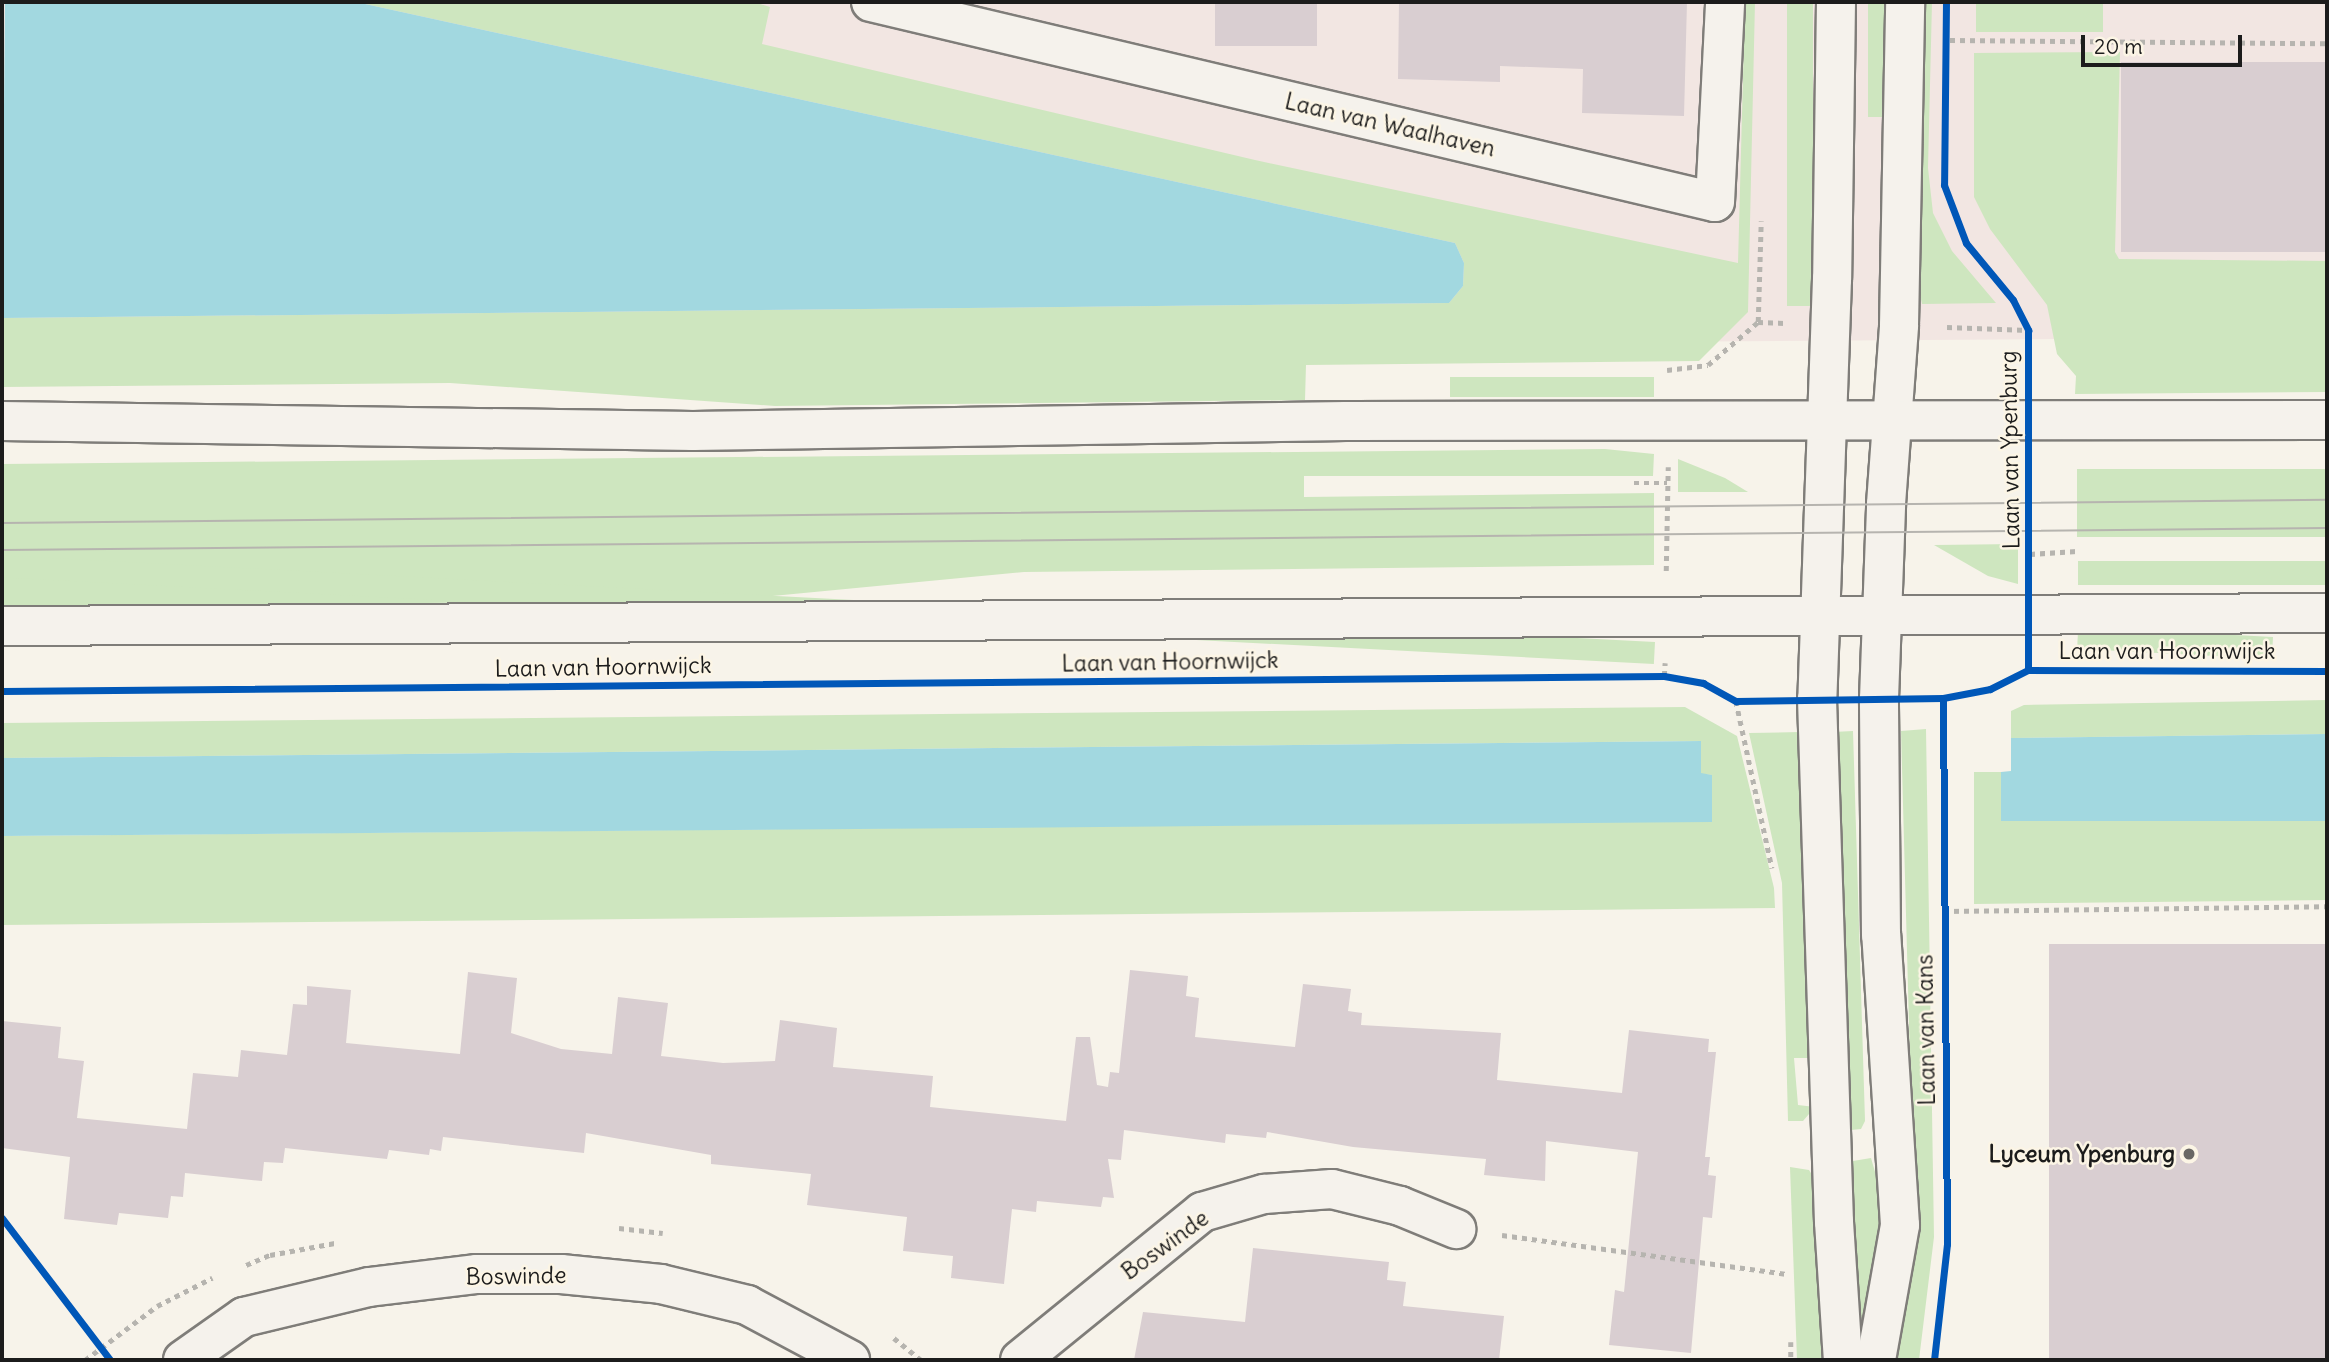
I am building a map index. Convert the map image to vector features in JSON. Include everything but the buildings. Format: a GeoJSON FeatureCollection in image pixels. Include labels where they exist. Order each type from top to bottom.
{"type":"FeatureCollection","features":[{"type":"Feature","properties":{"kind":"main road","name":"Laan van Waalhaven"},"geometry":{"type":"LineString","coordinates":[[871,2],[1715,202],[1725,2]]}},
{"type":"Feature","properties":{"kind":"main road"},"geometry":{"type":"LineString","coordinates":[[1836,2],[1828,419],[1817,699],[1834,1222],[1843,1360]]}},
{"type":"Feature","properties":{"kind":"main road"},"geometry":{"type":"LineString","coordinates":[[1891,419],[1899,325],[1905,2]]}},
{"type":"Feature","properties":{"kind":"main road","name":"Laan van Kans"},"geometry":{"type":"LineString","coordinates":[[1876,1360],[1900,1224],[1881,935],[1882,616],[1891,419]]}},
{"type":"Feature","properties":{"kind":"main road"},"geometry":{"type":"LineString","coordinates":[[2,421],[693,431],[1346,421],[2327,419]]}},
{"type":"Feature","properties":{"kind":"main road","name":"Laan van Hoornwijck"},"geometry":{"type":"LineString","coordinates":[[2,626],[1666,620],[2327,613]]}},
{"type":"Feature","properties":{"kind":"main road","name":"Boswinde"},"geometry":{"type":"LineString","coordinates":[[1020,1360],[1202,1212],[1264,1194],[1332,1188],[1400,1206],[1456,1229]]}},
{"type":"Feature","properties":{"kind":"main road","name":"Boswinde"},"geometry":{"type":"LineString","coordinates":[[183,1360],[244,1317],[369,1287],[477,1274],[561,1273],[661,1284],[747,1305],[850,1360]]}},
{"type":"Feature","properties":{"kind":"path"},"geometry":{"type":"LineString","coordinates":[[1945,27],[1945,54]]}},
{"type":"Feature","properties":{"kind":"path"},"geometry":{"type":"LineString","coordinates":[[1945,40],[2327,43]]}},
{"type":"Feature","properties":{"kind":"path"},"geometry":{"type":"LineString","coordinates":[[1664,676],[1669,422],[1666,370]]}},
{"type":"Feature","properties":{"kind":"path"},"geometry":{"type":"LineString","coordinates":[[1634,483],[1667,482]]}},
{"type":"Feature","properties":{"kind":"path"},"geometry":{"type":"LineString","coordinates":[[2030,554],[2077,551]]}},
{"type":"Feature","properties":{"kind":"path"},"geometry":{"type":"LineString","coordinates":[[1650,677],[1677,679]]}},
{"type":"Feature","properties":{"kind":"path"},"geometry":{"type":"LineString","coordinates":[[1725,695],[1736,701],[1817,699]]}},
{"type":"Feature","properties":{"kind":"path"},"geometry":{"type":"LineString","coordinates":[[1736,701],[1775,880]]}},
{"type":"Feature","properties":{"kind":"path"},"geometry":{"type":"LineString","coordinates":[[1944,911],[2327,906]]}},
{"type":"Feature","properties":{"kind":"path"},"geometry":{"type":"LineString","coordinates":[[1456,1229],[1788,1275]]}},
{"type":"Feature","properties":{"kind":"path"},"geometry":{"type":"LineString","coordinates":[[1788,1262],[1789,1287]]}},
{"type":"Feature","properties":{"kind":"path"},"geometry":{"type":"LineString","coordinates":[[92,1336],[105,1354]]}},
{"type":"Feature","properties":{"kind":"path"},"geometry":{"type":"LineString","coordinates":[[1790,1336],[1791,1360]]}},
{"type":"Feature","properties":{"kind":"shaded area"},"geometry":{"type":"Polygon","coordinates":[[[2,2],[2327,2],[2327,342],[2056,339],[2,353],[2,2]]]}},
{"type":"Feature","properties":{"kind":"green space"},"geometry":{"type":"Polygon","coordinates":[[[356,2],[754,2],[770,7],[762,44],[1255,160],[1738,263],[1745,2],[1755,2],[1748,312],[1699,361],[1306,365],[1305,400],[775,406],[450,383],[2,387],[2,318],[1449,303],[1463,286],[1464,263],[1455,243],[356,2]]]}},
{"type":"Feature","properties":{"kind":"green space"},"geometry":{"type":"Polygon","coordinates":[[[1787,2],[1813,2],[1813,306],[1787,306],[1787,2]]]}},
{"type":"Feature","properties":{"kind":"green space"},"geometry":{"type":"Polygon","coordinates":[[[1868,2],[1888,2],[1888,117],[1868,117],[1868,2]]]}},
{"type":"Feature","properties":{"kind":"green space"},"geometry":{"type":"Polygon","coordinates":[[[1919,2],[1932,2],[1928,168],[1933,213],[1952,251],[1996,303],[1922,304],[1917,280],[1919,2]]]}},
{"type":"Feature","properties":{"kind":"green space"},"geometry":{"type":"Polygon","coordinates":[[[1976,2],[2103,2],[2103,32],[1976,32],[1976,2]]]}},
{"type":"Feature","properties":{"kind":"green space"},"geometry":{"type":"Polygon","coordinates":[[[2120,52],[2115,252],[2119,259],[2327,261],[2327,392],[2075,394],[2076,376],[2057,354],[2047,305],[1990,229],[1974,197],[1974,53],[2120,52]]]}},
{"type":"Feature","properties":{"kind":"green space"},"geometry":{"type":"Polygon","coordinates":[[[1450,377],[1654,377],[1654,397],[1450,397],[1450,377]]]}},
{"type":"Feature","properties":{"kind":"green space"},"geometry":{"type":"Polygon","coordinates":[[[1605,449],[1654,454],[1653,476],[1304,476],[1304,497],[1654,493],[1654,565],[1024,572],[732,600],[2,607],[2,464],[1605,449]]]}},
{"type":"Feature","properties":{"kind":"green space"},"geometry":{"type":"Polygon","coordinates":[[[1678,459],[1725,478],[1748,492],[1678,492],[1678,459]]]}},
{"type":"Feature","properties":{"kind":"green space"},"geometry":{"type":"Polygon","coordinates":[[[2077,469],[2327,469],[2327,537],[2077,537],[2077,469]]]}},
{"type":"Feature","properties":{"kind":"green space"},"geometry":{"type":"Polygon","coordinates":[[[2018,544],[2018,584],[1988,576],[1934,545],[2018,544]]]}},
{"type":"Feature","properties":{"kind":"green space"},"geometry":{"type":"Polygon","coordinates":[[[4,555],[1655,642],[1654,664],[3,577],[4,555]]]}},
{"type":"Feature","properties":{"kind":"green space"},"geometry":{"type":"Polygon","coordinates":[[[2078,561],[2327,561],[2327,585],[2078,585],[2078,561]]]}},
{"type":"Feature","properties":{"kind":"green space"},"geometry":{"type":"Polygon","coordinates":[[[2078,627],[2273,637],[2272,659],[2077,649],[2078,627]]]}},
{"type":"Feature","properties":{"kind":"green space"},"geometry":{"type":"Polygon","coordinates":[[[2327,700],[2327,734],[2011,738],[2011,711],[2024,705],[2327,700]]]}},
{"type":"Feature","properties":{"kind":"green space"},"geometry":{"type":"Polygon","coordinates":[[[1685,707],[1737,736],[1774,888],[1775,908],[2,925],[2,836],[1712,821],[1712,775],[1701,774],[1701,741],[2,758],[2,723],[1685,707]]]}},
{"type":"Feature","properties":{"kind":"green space"},"geometry":{"type":"Polygon","coordinates":[[[1926,729],[1934,1237],[1919,1360],[1891,1360],[1913,1171],[1901,731],[1926,729]]]}},
{"type":"Feature","properties":{"kind":"green space"},"geometry":{"type":"Polygon","coordinates":[[[1853,731],[1865,1121],[1861,1129],[1851,1130],[1846,1128],[1833,732],[1853,731]]]}},
{"type":"Feature","properties":{"kind":"green space"},"geometry":{"type":"Polygon","coordinates":[[[1800,732],[1813,1058],[1794,1058],[1798,1105],[1815,1107],[1803,1121],[1788,1121],[1782,883],[1749,733],[1800,732]]]}},
{"type":"Feature","properties":{"kind":"green space"},"geometry":{"type":"Polygon","coordinates":[[[1974,772],[2001,772],[2002,821],[2327,821],[2327,900],[1974,904],[1974,772]]]}},
{"type":"Feature","properties":{"kind":"green space"},"geometry":{"type":"Polygon","coordinates":[[[1871,1158],[1886,1210],[1864,1360],[1850,1360],[1847,1162],[1871,1158]]]}},
{"type":"Feature","properties":{"kind":"green space"},"geometry":{"type":"Polygon","coordinates":[[[1790,1167],[1809,1170],[1817,1183],[1824,1360],[1797,1360],[1790,1167]]]}},
{"type":"Feature","properties":{"kind":"water"},"geometry":{"type":"Polygon","coordinates":[[[5,2],[356,2],[1455,243],[1464,263],[1463,286],[1449,303],[2,318],[5,2]]]}},
{"type":"Feature","properties":{"kind":"water"},"geometry":{"type":"Polygon","coordinates":[[[2327,734],[2327,821],[2001,821],[2001,772],[2011,771],[2011,738],[2327,734]]]}},
{"type":"Feature","properties":{"kind":"water"},"geometry":{"type":"Polygon","coordinates":[[[1701,741],[1701,773],[1712,775],[1712,822],[2,836],[2,758],[1701,741]]]}},
{"type":"Feature","properties":{"kind":"tram line"},"geometry":{"type":"LineString","coordinates":[[2,523],[2327,500]]}},
{"type":"Feature","properties":{"kind":"tram line"},"geometry":{"type":"LineString","coordinates":[[2,550],[2327,528]]}},
{"type":"Feature","properties":{"kind":"cycle path","name":"Laan van Ypenburg"},"geometry":{"type":"LineString","coordinates":[[1946,2],[1944,185],[1966,243],[2013,300],[2028,330],[2028,670]]}},
{"type":"Feature","properties":{"kind":"cycle path"},"geometry":{"type":"LineString","coordinates":[[2,691],[1664,676],[1703,683],[1736,701],[1943,698],[1990,689],[2028,670],[2327,671]]}},
{"type":"Feature","properties":{"kind":"cycle path"},"geometry":{"type":"LineString","coordinates":[[1934,1360],[1947,1244],[1943,698]]}},
{"type":"Feature","properties":{"kind":"cycle path"},"geometry":{"type":"LineString","coordinates":[[2,1218],[110,1360]]}},
{"type":"Feature","properties":{"kind":"place","name":"Lyceum Ypenburg"},"geometry":{"type":"Point","coordinates":[2189,1154]}}]}
